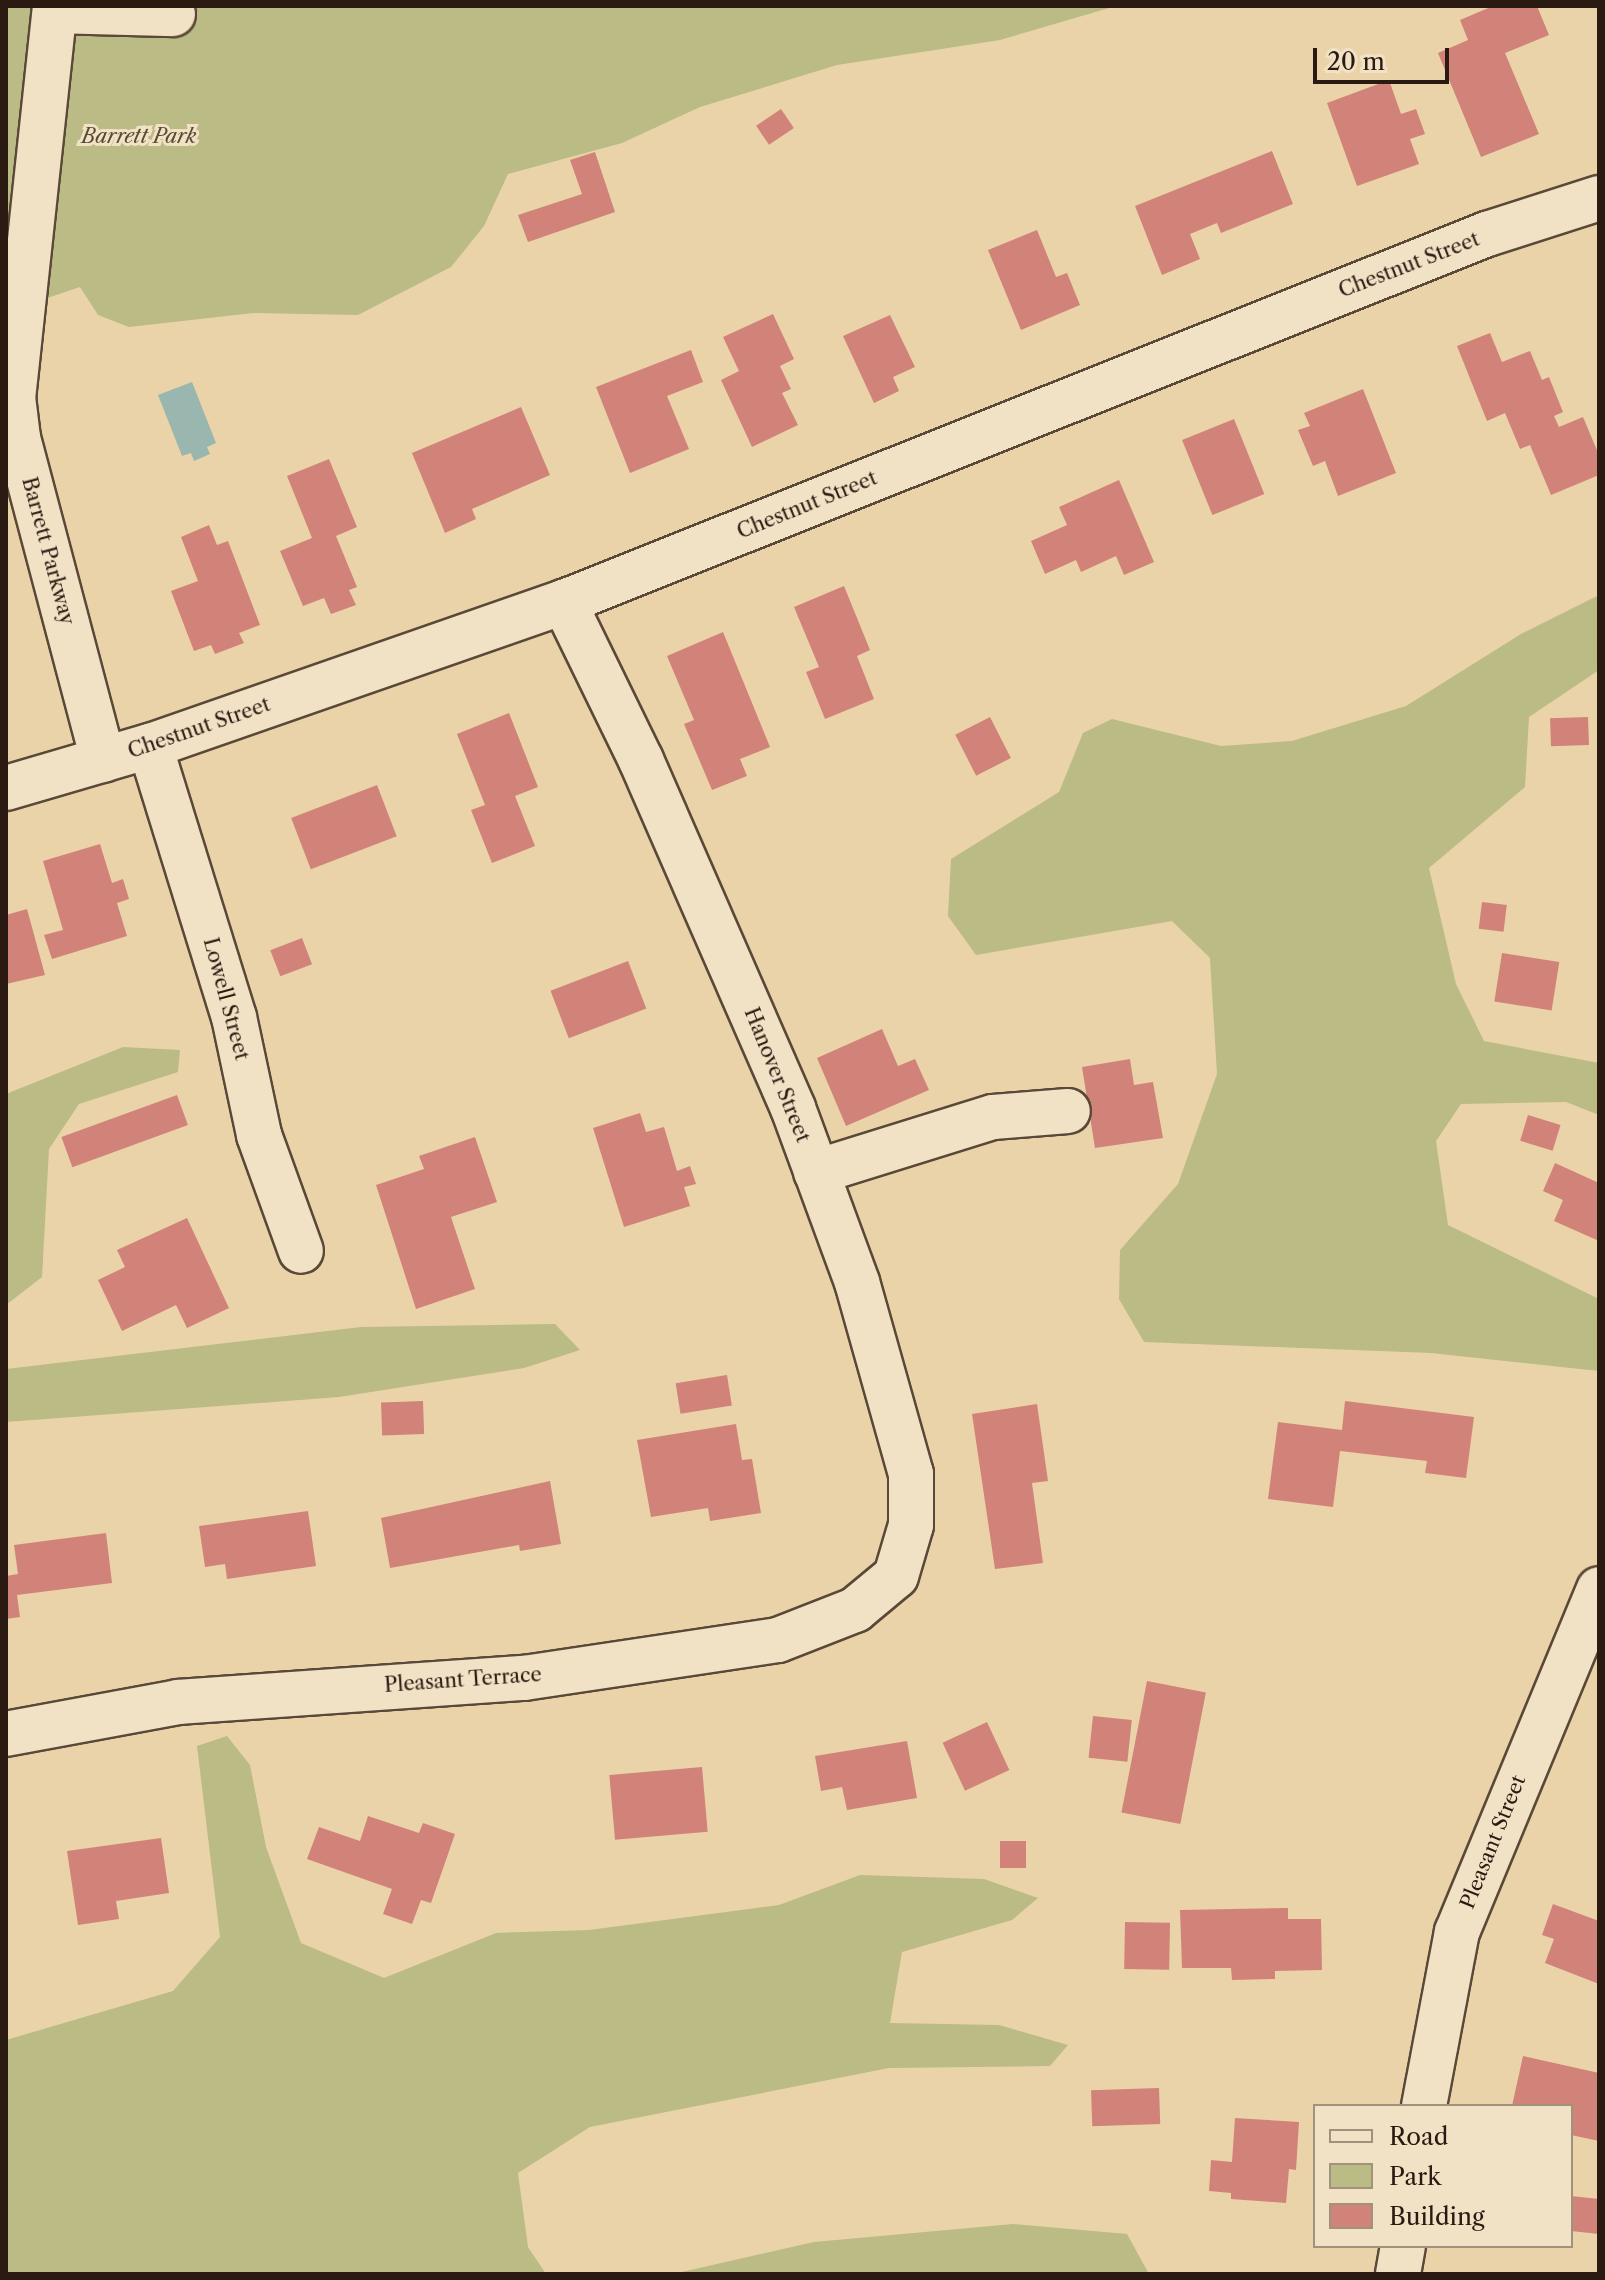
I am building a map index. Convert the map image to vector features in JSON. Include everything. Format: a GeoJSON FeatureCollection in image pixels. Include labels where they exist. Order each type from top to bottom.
{"type":"FeatureCollection","features":[{"type":"Feature","properties":{"kind":"street"},"geometry":{"type":"LineString","coordinates":[[55,8],[173,14]]}},
{"type":"Feature","properties":{"kind":"street","name":"Barrett Parkway"},"geometry":{"type":"LineString","coordinates":[[55,8],[13,397],[18,438],[103,760]]}},
{"type":"Feature","properties":{"kind":"street","name":"Chestnut Street"},"geometry":{"type":"LineString","coordinates":[[6,788],[150,746],[564,602],[1487,234],[1599,198]]}},
{"type":"Feature","properties":{"kind":"street","name":"Hanover Street"},"geometry":{"type":"LineString","coordinates":[[564,602],[660,801],[816,1172],[857,1282],[911,1474],[911,1525],[898,1570]]}},
{"type":"Feature","properties":{"kind":"street","name":"Lowell Street"},"geometry":{"type":"LineString","coordinates":[[150,746],[234,1017],[259,1135],[301,1251]]}},
{"type":"Feature","properties":{"kind":"street"},"geometry":{"type":"LineString","coordinates":[[816,1172],[993,1117],[1068,1111]]}},
{"type":"Feature","properties":{"kind":"street","name":"Pleasant Terrace"},"geometry":{"type":"LineString","coordinates":[[6,1734],[178,1702],[524,1678],[778,1640],[855,1610],[898,1570]]}},
{"type":"Feature","properties":{"kind":"street","name":"Pleasant Street"},"geometry":{"type":"LineString","coordinates":[[1424,2104],[1457,1932],[1599,1589]]}},
{"type":"Feature","properties":{"kind":"street"},"geometry":{"type":"LineString","coordinates":[[1398,2274],[1403,2248]]}},
{"type":"Feature","properties":{"kind":"green space","name":"Barrett Park"},"geometry":{"type":"Polygon","coordinates":[[[6,6],[1116,6],[1000,40],[837,65],[700,107],[622,143],[508,174],[484,226],[451,267],[358,315],[253,313],[129,327],[98,315],[80,287],[6,312],[6,6]]]}},
{"type":"Feature","properties":{"kind":"green space"},"geometry":{"type":"Polygon","coordinates":[[[1599,595],[1599,670],[1529,717],[1525,787],[1429,868],[1456,984],[1484,1041],[1599,1063],[1599,1115],[1566,1102],[1461,1104],[1436,1141],[1448,1225],[1599,1299],[1599,1371],[1431,1353],[1144,1342],[1119,1299],[1120,1250],[1178,1184],[1217,1074],[1210,958],[1172,921],[976,955],[948,916],[951,859],[1059,792],[1083,733],[1112,719],[1221,746],[1292,741],[1406,706],[1521,634],[1599,595]]]}},
{"type":"Feature","properties":{"kind":"green space"},"geometry":{"type":"Polygon","coordinates":[[[123,1047],[180,1050],[178,1072],[79,1104],[49,1149],[42,1277],[6,1305],[6,1094],[123,1047]]]}},
{"type":"Feature","properties":{"kind":"green space"},"geometry":{"type":"Polygon","coordinates":[[[555,1324],[580,1350],[524,1368],[339,1397],[6,1422],[6,1369],[361,1327],[555,1324]]]}},
{"type":"Feature","properties":{"kind":"green space"},"geometry":{"type":"Polygon","coordinates":[[[227,1736],[250,1765],[266,1847],[301,1943],[384,1978],[496,1933],[589,1930],[779,1905],[860,1875],[984,1879],[1038,1898],[1012,1920],[902,1952],[890,2023],[999,2025],[1068,2045],[1050,2066],[889,2068],[590,2127],[518,2173],[528,2247],[546,2274],[6,2274],[6,2040],[173,1991],[220,1937],[197,1746],[227,1736]]]}},
{"type":"Feature","properties":{"kind":"green space"},"geometry":{"type":"Polygon","coordinates":[[[1013,2224],[1127,2234],[1149,2274],[673,2274],[814,2242],[1013,2224]]]}},
{"type":"Feature","properties":{"kind":"water"},"geometry":{"type":"Polygon","coordinates":[[[192,382],[216,443],[207,447],[210,454],[194,461],[191,453],[182,456],[158,395],[192,382]]]}},
{"type":"Feature","properties":{"kind":"building"},"geometry":{"type":"Polygon","coordinates":[[[1493,6],[1537,6],[1549,35],[1505,53],[1539,134],[1481,157],[1438,53],[1468,40],[1460,20],[1493,6]]]}},
{"type":"Feature","properties":{"kind":"building"},"geometry":{"type":"Polygon","coordinates":[[[1389,80],[1401,114],[1416,109],[1425,134],[1410,139],[1419,164],[1357,186],[1327,103],[1389,80]]]}},
{"type":"Feature","properties":{"kind":"building"},"geometry":{"type":"Polygon","coordinates":[[[781,109],[794,128],[769,145],[756,126],[781,109]]]}},
{"type":"Feature","properties":{"kind":"building"},"geometry":{"type":"Polygon","coordinates":[[[1272,151],[1293,204],[1221,233],[1217,223],[1190,234],[1200,259],[1162,275],[1135,206],[1272,151]]]}},
{"type":"Feature","properties":{"kind":"building"},"geometry":{"type":"Polygon","coordinates":[[[595,152],[615,212],[528,242],[518,215],[582,194],[570,160],[595,152]]]}},
{"type":"Feature","properties":{"kind":"building"},"geometry":{"type":"Polygon","coordinates":[[[1037,230],[1056,277],[1067,273],[1080,305],[1021,330],[988,250],[1037,230]]]}},
{"type":"Feature","properties":{"kind":"building"},"geometry":{"type":"Polygon","coordinates":[[[773,314],[794,359],[780,366],[791,389],[782,393],[798,425],[752,447],[721,380],[739,371],[723,337],[773,314]]]}},
{"type":"Feature","properties":{"kind":"building"},"geometry":{"type":"Polygon","coordinates":[[[890,315],[915,367],[893,377],[899,391],[874,403],[843,336],[890,315]]]}},
{"type":"Feature","properties":{"kind":"building"},"geometry":{"type":"Polygon","coordinates":[[[1490,333],[1502,362],[1530,351],[1542,380],[1549,377],[1563,412],[1554,416],[1559,427],[1583,417],[1599,455],[1599,475],[1551,495],[1530,445],[1520,449],[1505,413],[1487,421],[1457,346],[1490,333]]]}},
{"type":"Feature","properties":{"kind":"building"},"geometry":{"type":"Polygon","coordinates":[[[691,350],[703,382],[667,396],[689,449],[630,473],[596,387],[691,350]]]}},
{"type":"Feature","properties":{"kind":"building"},"geometry":{"type":"Polygon","coordinates":[[[1363,389],[1396,473],[1338,496],[1325,461],[1313,466],[1298,430],[1310,426],[1304,413],[1363,389]]]}},
{"type":"Feature","properties":{"kind":"building"},"geometry":{"type":"Polygon","coordinates":[[[521,407],[550,475],[472,509],[476,519],[445,533],[412,453],[521,407]]]}},
{"type":"Feature","properties":{"kind":"building"},"geometry":{"type":"Polygon","coordinates":[[[1234,419],[1264,494],[1212,515],[1182,440],[1234,419]]]}},
{"type":"Feature","properties":{"kind":"building"},"geometry":{"type":"Polygon","coordinates":[[[329,459],[357,527],[336,536],[357,587],[349,590],[356,605],[331,614],[324,598],[303,606],[280,551],[312,538],[287,476],[329,459]]]}},
{"type":"Feature","properties":{"kind":"building"},"geometry":{"type":"Polygon","coordinates":[[[1119,480],[1154,562],[1124,575],[1116,556],[1081,572],[1076,560],[1045,574],[1031,541],[1067,525],[1059,507],[1119,480]]]}},
{"type":"Feature","properties":{"kind":"building"},"geometry":{"type":"Polygon","coordinates":[[[209,525],[217,545],[228,541],[260,625],[239,633],[244,643],[215,654],[211,645],[194,651],[171,591],[198,581],[181,537],[209,525]]]}},
{"type":"Feature","properties":{"kind":"building"},"geometry":{"type":"Polygon","coordinates":[[[844,586],[870,650],[857,656],[874,699],[825,719],[806,672],[819,667],[794,607],[844,586]]]}},
{"type":"Feature","properties":{"kind":"building"},"geometry":{"type":"Polygon","coordinates":[[[723,632],[770,747],[740,759],[747,776],[712,790],[684,724],[694,720],[667,656],[723,632]]]}},
{"type":"Feature","properties":{"kind":"building"},"geometry":{"type":"Polygon","coordinates":[[[509,713],[538,787],[515,796],[535,846],[492,863],[471,810],[485,805],[457,734],[509,713]]]}},
{"type":"Feature","properties":{"kind":"building"},"geometry":{"type":"Polygon","coordinates":[[[990,717],[1011,758],[976,776],[955,735],[990,717]]]}},
{"type":"Feature","properties":{"kind":"building"},"geometry":{"type":"Polygon","coordinates":[[[1588,717],[1589,745],[1551,746],[1550,718],[1588,717]]]}},
{"type":"Feature","properties":{"kind":"building"},"geometry":{"type":"Polygon","coordinates":[[[377,785],[397,836],[311,869],[291,818],[377,785]]]}},
{"type":"Feature","properties":{"kind":"building"},"geometry":{"type":"Polygon","coordinates":[[[100,844],[112,883],[123,879],[129,899],[117,903],[127,936],[52,959],[44,935],[63,930],[43,861],[100,844]]]}},
{"type":"Feature","properties":{"kind":"building"},"geometry":{"type":"Polygon","coordinates":[[[1482,902],[1507,905],[1504,932],[1479,929],[1482,902]]]}},
{"type":"Feature","properties":{"kind":"building"},"geometry":{"type":"Polygon","coordinates":[[[27,909],[45,975],[6,984],[6,915],[27,909]]]}},
{"type":"Feature","properties":{"kind":"building"},"geometry":{"type":"Polygon","coordinates":[[[302,938],[312,964],[280,976],[270,950],[302,938]]]}},
{"type":"Feature","properties":{"kind":"building"},"geometry":{"type":"Polygon","coordinates":[[[1502,953],[1559,962],[1552,1010],[1494,1001],[1502,953]]]}},
{"type":"Feature","properties":{"kind":"building"},"geometry":{"type":"Polygon","coordinates":[[[628,961],[646,1009],[569,1038],[551,991],[628,961]]]}},
{"type":"Feature","properties":{"kind":"building"},"geometry":{"type":"Polygon","coordinates":[[[882,1029],[898,1066],[915,1059],[929,1090],[846,1126],[817,1058],[882,1029]]]}},
{"type":"Feature","properties":{"kind":"building"},"geometry":{"type":"Polygon","coordinates":[[[1130,1059],[1134,1085],[1153,1082],[1163,1138],[1095,1148],[1082,1067],[1130,1059]]]}},
{"type":"Feature","properties":{"kind":"building"},"geometry":{"type":"Polygon","coordinates":[[[177,1095],[188,1125],[72,1167],[61,1137],[177,1095]]]}},
{"type":"Feature","properties":{"kind":"building"},"geometry":{"type":"Polygon","coordinates":[[[640,1113],[646,1132],[664,1127],[677,1171],[690,1166],[696,1184],[684,1187],[690,1206],[624,1227],[593,1128],[640,1113]]]}},
{"type":"Feature","properties":{"kind":"building"},"geometry":{"type":"Polygon","coordinates":[[[1528,1115],[1561,1125],[1553,1151],[1520,1141],[1528,1115]]]}},
{"type":"Feature","properties":{"kind":"building"},"geometry":{"type":"Polygon","coordinates":[[[475,1137],[497,1202],[451,1217],[475,1289],[416,1309],[376,1185],[424,1169],[419,1156],[475,1137]]]}},
{"type":"Feature","properties":{"kind":"building"},"geometry":{"type":"Polygon","coordinates":[[[1555,1163],[1599,1183],[1599,1241],[1554,1221],[1563,1200],[1543,1191],[1555,1163]]]}},
{"type":"Feature","properties":{"kind":"building"},"geometry":{"type":"Polygon","coordinates":[[[187,1218],[229,1308],[187,1328],[176,1305],[122,1331],[98,1280],[125,1267],[117,1250],[187,1218]]]}},
{"type":"Feature","properties":{"kind":"building"},"geometry":{"type":"Polygon","coordinates":[[[727,1375],[732,1406],[680,1414],[676,1383],[727,1375]]]}},
{"type":"Feature","properties":{"kind":"building"},"geometry":{"type":"Polygon","coordinates":[[[423,1401],[424,1434],[382,1435],[381,1402],[423,1401]]]}},
{"type":"Feature","properties":{"kind":"building"},"geometry":{"type":"Polygon","coordinates":[[[1345,1401],[1474,1417],[1466,1478],[1425,1473],[1427,1461],[1340,1451],[1333,1507],[1268,1499],[1278,1422],[1342,1430],[1345,1401]]]}},
{"type":"Feature","properties":{"kind":"building"},"geometry":{"type":"Polygon","coordinates":[[[1037,1404],[1048,1481],[1032,1483],[1043,1563],[995,1569],[972,1414],[1037,1404]]]}},
{"type":"Feature","properties":{"kind":"building"},"geometry":{"type":"Polygon","coordinates":[[[736,1424],[742,1460],[752,1459],[761,1513],[710,1521],[708,1508],[651,1517],[637,1440],[736,1424]]]}},
{"type":"Feature","properties":{"kind":"building"},"geometry":{"type":"Polygon","coordinates":[[[550,1481],[561,1544],[520,1551],[519,1545],[390,1568],[381,1518],[550,1481]]]}},
{"type":"Feature","properties":{"kind":"building"},"geometry":{"type":"Polygon","coordinates":[[[308,1511],[316,1566],[227,1579],[225,1564],[205,1567],[199,1526],[308,1511]]]}},
{"type":"Feature","properties":{"kind":"building"},"geometry":{"type":"Polygon","coordinates":[[[106,1533],[112,1583],[17,1595],[20,1617],[6,1619],[6,1576],[18,1574],[14,1545],[106,1533]]]}},
{"type":"Feature","properties":{"kind":"building"},"geometry":{"type":"Polygon","coordinates":[[[1147,1681],[1206,1692],[1180,1824],[1121,1813],[1147,1681]]]}},
{"type":"Feature","properties":{"kind":"building"},"geometry":{"type":"Polygon","coordinates":[[[1093,1716],[1132,1720],[1127,1762],[1089,1758],[1093,1716]]]}},
{"type":"Feature","properties":{"kind":"building"},"geometry":{"type":"Polygon","coordinates":[[[987,1722],[1009,1770],[965,1791],[943,1743],[987,1722]]]}},
{"type":"Feature","properties":{"kind":"building"},"geometry":{"type":"Polygon","coordinates":[[[907,1741],[917,1798],[847,1810],[842,1787],[821,1791],[815,1756],[907,1741]]]}},
{"type":"Feature","properties":{"kind":"building"},"geometry":{"type":"Polygon","coordinates":[[[702,1767],[708,1832],[615,1840],[609,1775],[702,1767]]]}},
{"type":"Feature","properties":{"kind":"building"},"geometry":{"type":"Polygon","coordinates":[[[368,1816],[419,1833],[423,1823],[455,1834],[431,1903],[421,1900],[412,1924],[383,1914],[392,1889],[307,1859],[319,1827],[360,1841],[368,1816]]]}},
{"type":"Feature","properties":{"kind":"building"},"geometry":{"type":"Polygon","coordinates":[[[161,1838],[169,1893],[116,1901],[119,1919],[78,1925],[67,1851],[161,1838]]]}},
{"type":"Feature","properties":{"kind":"building"},"geometry":{"type":"Polygon","coordinates":[[[1000,1841],[1026,1841],[1026,1868],[1000,1868],[1000,1841]]]}},
{"type":"Feature","properties":{"kind":"building"},"geometry":{"type":"Polygon","coordinates":[[[1553,1904],[1599,1921],[1599,1984],[1545,1963],[1554,1939],[1542,1935],[1553,1904]]]}},
{"type":"Feature","properties":{"kind":"building"},"geometry":{"type":"Polygon","coordinates":[[[1288,1908],[1288,1919],[1321,1919],[1322,1970],[1275,1971],[1275,1979],[1232,1980],[1231,1968],[1182,1968],[1180,1910],[1288,1908]]]}},
{"type":"Feature","properties":{"kind":"building"},"geometry":{"type":"Polygon","coordinates":[[[1125,1922],[1170,1923],[1169,1970],[1124,1969],[1125,1922]]]}},
{"type":"Feature","properties":{"kind":"building"},"geometry":{"type":"Polygon","coordinates":[[[1523,2056],[1599,2073],[1599,2141],[1573,2135],[1573,2104],[1512,2104],[1523,2056]]]}},
{"type":"Feature","properties":{"kind":"building"},"geometry":{"type":"Polygon","coordinates":[[[1159,2088],[1160,2124],[1092,2126],[1091,2090],[1159,2088]]]}},
{"type":"Feature","properties":{"kind":"building"},"geometry":{"type":"Polygon","coordinates":[[[1235,2118],[1299,2122],[1296,2170],[1289,2169],[1286,2203],[1231,2199],[1231,2193],[1209,2191],[1211,2160],[1232,2162],[1235,2118]]]}},
{"type":"Feature","properties":{"kind":"building"},"geometry":{"type":"Polygon","coordinates":[[[1573,2196],[1599,2199],[1599,2234],[1573,2231],[1573,2196]]]}}]}
